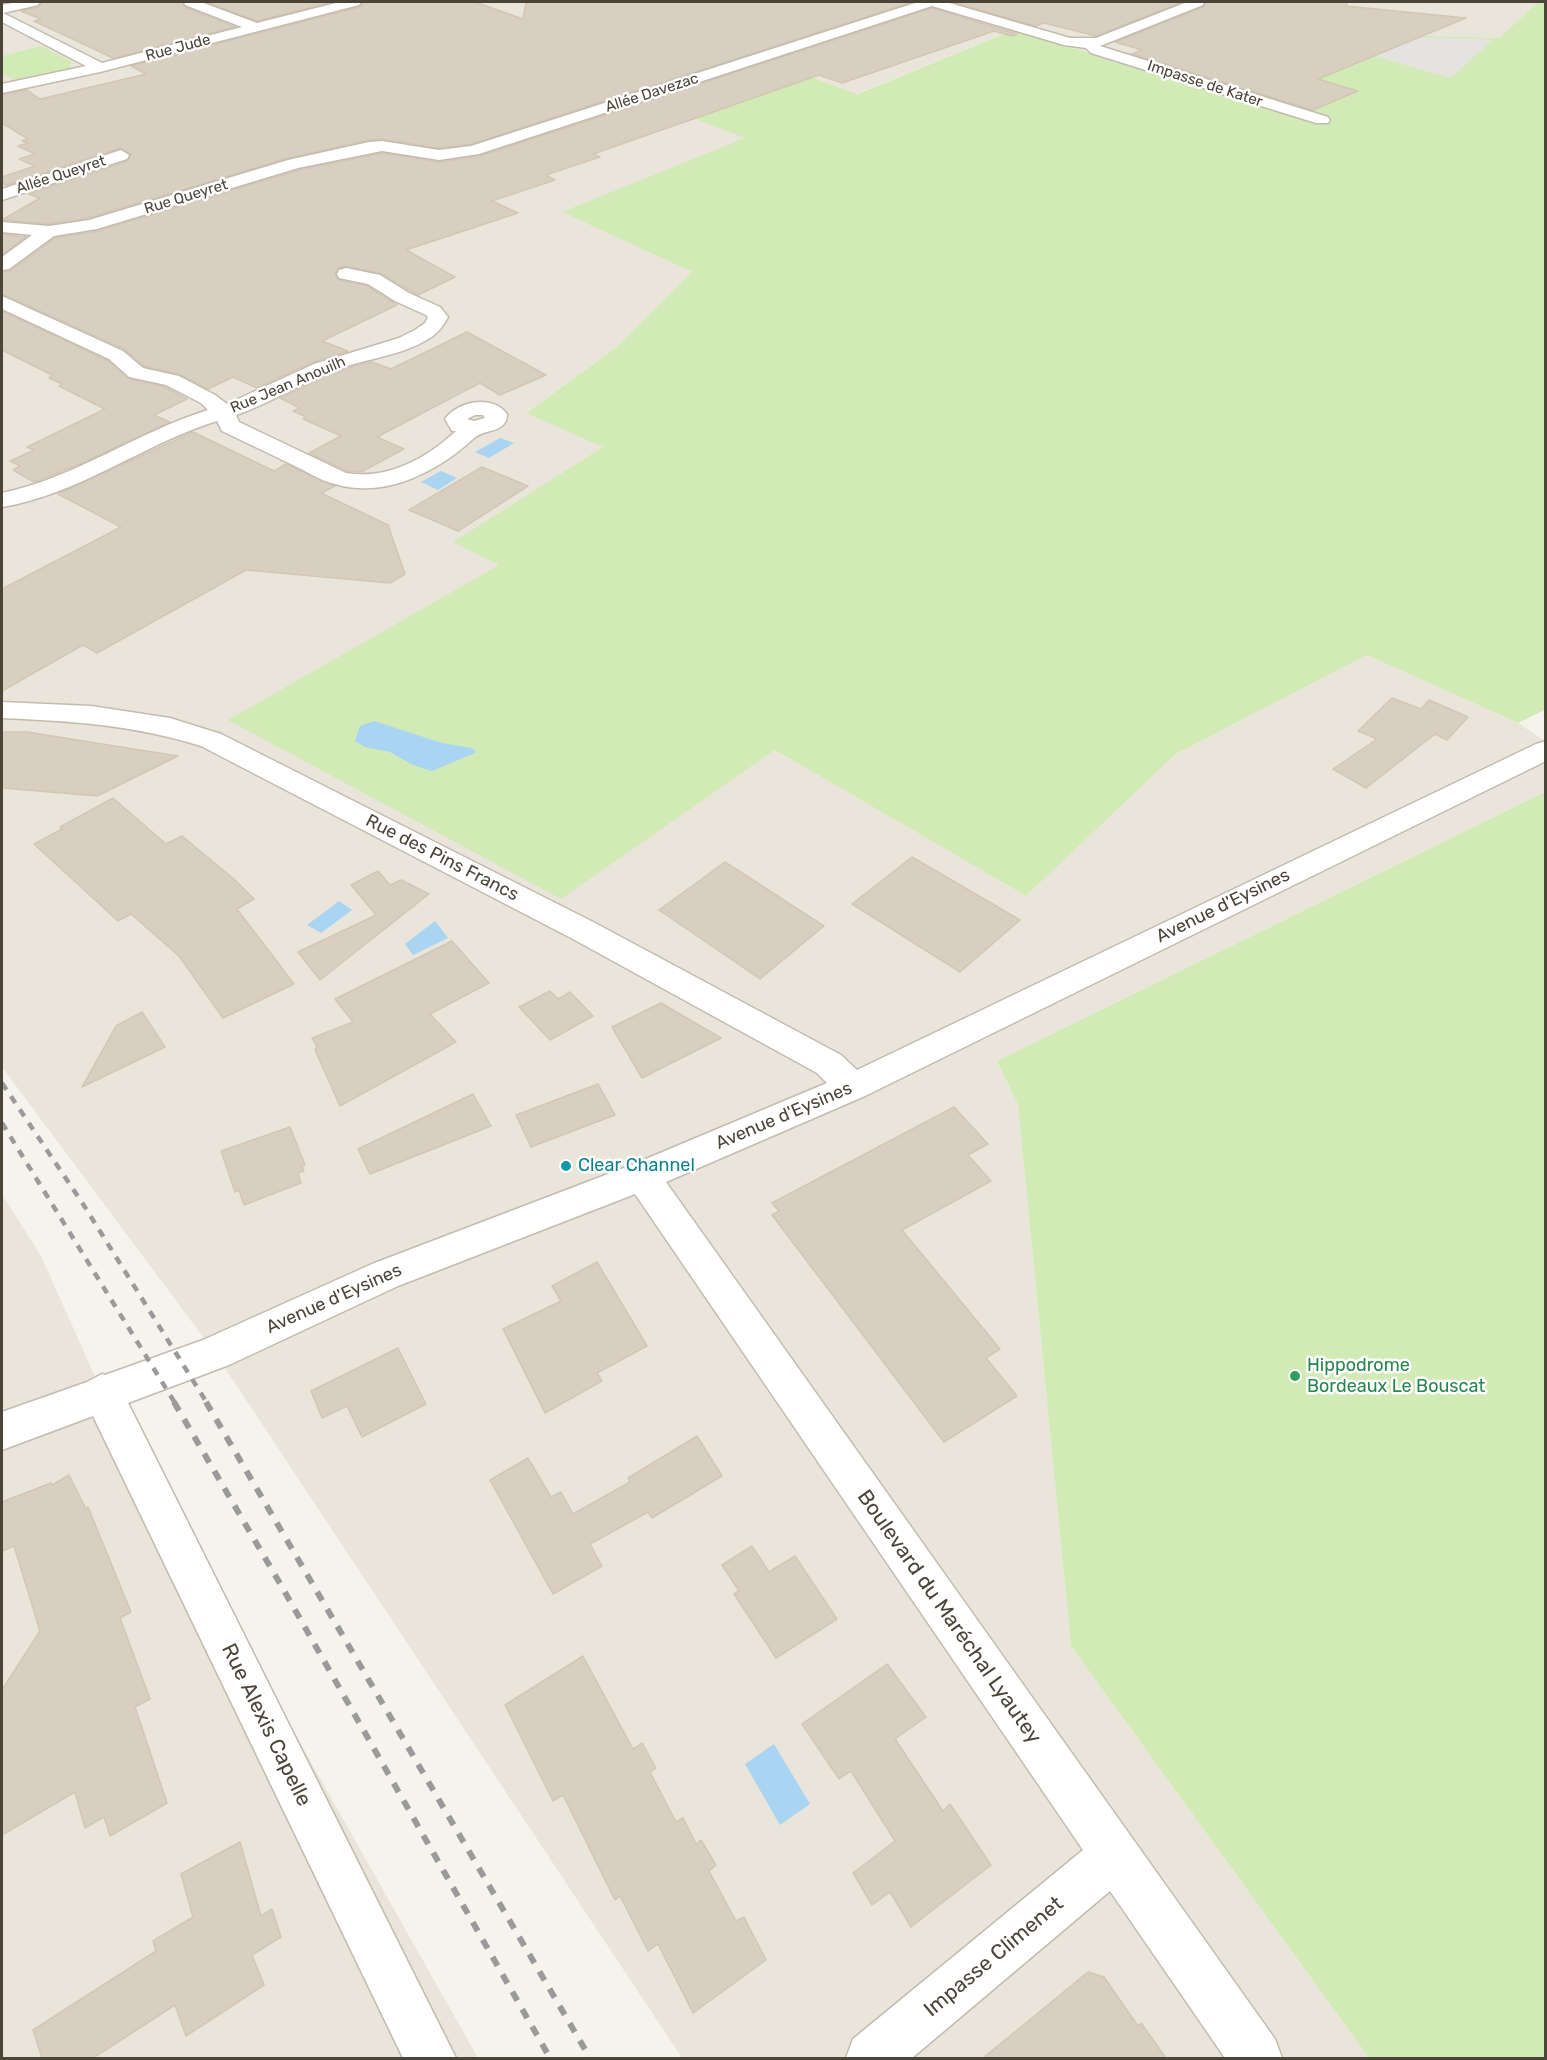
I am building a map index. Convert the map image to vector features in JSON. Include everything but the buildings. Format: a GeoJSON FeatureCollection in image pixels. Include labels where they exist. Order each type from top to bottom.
{"type":"FeatureCollection","features":[{"type":"Feature","properties":{"kind":"street"},"geometry":{"type":"LineString","coordinates":[[2,9],[33,2]]}},
{"type":"Feature","properties":{"kind":"street"},"geometry":{"type":"LineString","coordinates":[[190,2],[255,27]]}},
{"type":"Feature","properties":{"kind":"street","name":"Rue Jude"},"geometry":{"type":"LineString","coordinates":[[2,88],[100,68],[354,2]]}},
{"type":"Feature","properties":{"kind":"street"},"geometry":{"type":"LineString","coordinates":[[932,2],[1069,42],[1095,43],[1197,2]]}},
{"type":"Feature","properties":{"kind":"street","name":"Allée Davezac"},"geometry":{"type":"LineString","coordinates":[[369,147],[382,146],[439,155],[473,151],[932,2]]}},
{"type":"Feature","properties":{"kind":"street"},"geometry":{"type":"LineString","coordinates":[[2,17],[100,68]]}},
{"type":"Feature","properties":{"kind":"street","name":"Impasse de Kater"},"geometry":{"type":"LineString","coordinates":[[1095,43],[1096,50],[1322,120]]}},
{"type":"Feature","properties":{"kind":"street","name":"Rue Queyret"},"geometry":{"type":"LineString","coordinates":[[2,227],[49,231],[92,225],[294,164],[369,147]]}},
{"type":"Feature","properties":{"kind":"street","name":"Allée Queyret"},"geometry":{"type":"LineString","coordinates":[[2,195],[121,155]]}},
{"type":"Feature","properties":{"kind":"street"},"geometry":{"type":"LineString","coordinates":[[2,265],[49,231]]}},
{"type":"Feature","properties":{"kind":"street","name":"Rue Jean Anouilh"},"geometry":{"type":"LineString","coordinates":[[2,500],[22,497],[68,480],[168,431],[248,404],[323,367],[398,345],[433,328],[438,322],[438,317],[433,311],[402,297],[373,279],[346,274]]}},
{"type":"Feature","properties":{"kind":"street"},"geometry":{"type":"LineString","coordinates":[[2,302],[116,355],[136,373],[172,380],[208,399],[224,412],[230,426],[340,478],[354,482],[374,483],[395,479],[450,448],[472,428]]}},
{"type":"Feature","properties":{"kind":"street","name":"Rue des Pins Francs"},"geometry":{"type":"LineString","coordinates":[[2,710],[91,714],[170,727],[211,740],[605,942],[829,1064],[853,1087]]}},
{"type":"Feature","properties":{"kind":"street","name":"Avenue d'Eysines"},"geometry":{"type":"LineString","coordinates":[[2,1431],[102,1392],[215,1353],[385,1275],[642,1176],[853,1087],[1545,750]]}},
{"type":"Feature","properties":{"kind":"street","name":"Boulevard du Maréchal Lyautey"},"geometry":{"type":"LineString","coordinates":[[642,1176],[1256,2058]]}},
{"type":"Feature","properties":{"kind":"street","name":"Rue Alexis Capelle"},"geometry":{"type":"LineString","coordinates":[[102,1392],[430,2058]]}},
{"type":"Feature","properties":{"kind":"street","name":"Impasse Climenet"},"geometry":{"type":"LineString","coordinates":[[872,2058],[1115,1855]]}},
{"type":"Feature","properties":{"kind":"shaded area"},"geometry":{"type":"Polygon","coordinates":[[[2,2],[1538,2],[1499,38],[1364,34],[1222,93],[1014,30],[563,212],[692,272],[617,347],[527,412],[604,447],[454,542],[500,565],[561,898],[775,750],[1026,896],[1176,754],[1367,655],[1518,723],[1545,741],[1545,792],[997,1061],[1018,1105],[1071,1646],[1369,2058],[682,2058],[215,1353],[2,1067],[2,2]]]}},
{"type":"Feature","properties":{"kind":"shaded area"},"geometry":{"type":"Polygon","coordinates":[[[1364,35],[1493,40],[1450,78],[1344,47],[1364,35]]]}},
{"type":"Feature","properties":{"kind":"shaded area"},"geometry":{"type":"Polygon","coordinates":[[[2,1194],[41,1256],[102,1392],[478,2058],[2,2058],[2,1194]]]}},
{"type":"Feature","properties":{"kind":"green space"},"geometry":{"type":"Polygon","coordinates":[[[1538,2],[1545,2],[1545,710],[1518,723],[1367,655],[1176,754],[1026,896],[775,750],[561,899],[228,720],[499,565],[453,542],[603,447],[526,413],[617,347],[692,272],[562,212],[745,138],[647,100],[766,61],[857,94],[1014,30],[1222,93],[1364,34],[1499,38],[1538,2]]]}},
{"type":"Feature","properties":{"kind":"green space"},"geometry":{"type":"Polygon","coordinates":[[[41,46],[72,62],[69,68],[14,80],[2,73],[2,56],[41,46]]]}},
{"type":"Feature","properties":{"kind":"green space","name":"Hippodrome Bordeaux Le Bouscat"},"geometry":{"type":"Polygon","coordinates":[[[1545,792],[1545,2058],[1369,2058],[1071,1646],[1018,1105],[997,1061],[1545,792]]]}},
{"type":"Feature","properties":{"kind":"water"},"geometry":{"type":"Polygon","coordinates":[[[500,438],[514,443],[489,458],[475,452],[500,438]]]}},
{"type":"Feature","properties":{"kind":"water"},"geometry":{"type":"Polygon","coordinates":[[[441,471],[457,478],[438,490],[421,482],[441,471]]]}},
{"type":"Feature","properties":{"kind":"water"},"geometry":{"type":"Polygon","coordinates":[[[374,721],[442,743],[471,748],[475,750],[475,753],[432,771],[413,765],[390,752],[365,747],[355,741],[360,726],[374,721]]]}},
{"type":"Feature","properties":{"kind":"water"},"geometry":{"type":"Polygon","coordinates":[[[339,901],[352,910],[321,933],[307,925],[339,901]]]}},
{"type":"Feature","properties":{"kind":"water"},"geometry":{"type":"Polygon","coordinates":[[[435,921],[448,938],[413,955],[405,944],[435,921]]]}},
{"type":"Feature","properties":{"kind":"water"},"geometry":{"type":"Polygon","coordinates":[[[774,1744],[810,1804],[780,1825],[745,1764],[774,1744]]]}},
{"type":"Feature","properties":{"kind":"railway"},"geometry":{"type":"LineString","coordinates":[[2,1083],[83,1204],[207,1403]]}},
{"type":"Feature","properties":{"kind":"railway"},"geometry":{"type":"LineString","coordinates":[[2,1123],[175,1403]]}},
{"type":"Feature","properties":{"kind":"railway"},"geometry":{"type":"LineString","coordinates":[[174,1402],[550,2058]]}},
{"type":"Feature","properties":{"kind":"railway"},"geometry":{"type":"LineString","coordinates":[[206,1402],[590,2058]]}},
{"type":"Feature","properties":{"kind":"place","name":"Clear Channel"},"geometry":{"type":"Point","coordinates":[566,1166]}},
{"type":"Feature","properties":{"kind":"place","name":"Hippodrome Bordeaux Le Bouscat"},"geometry":{"type":"Point","coordinates":[1295,1376]}}]}
